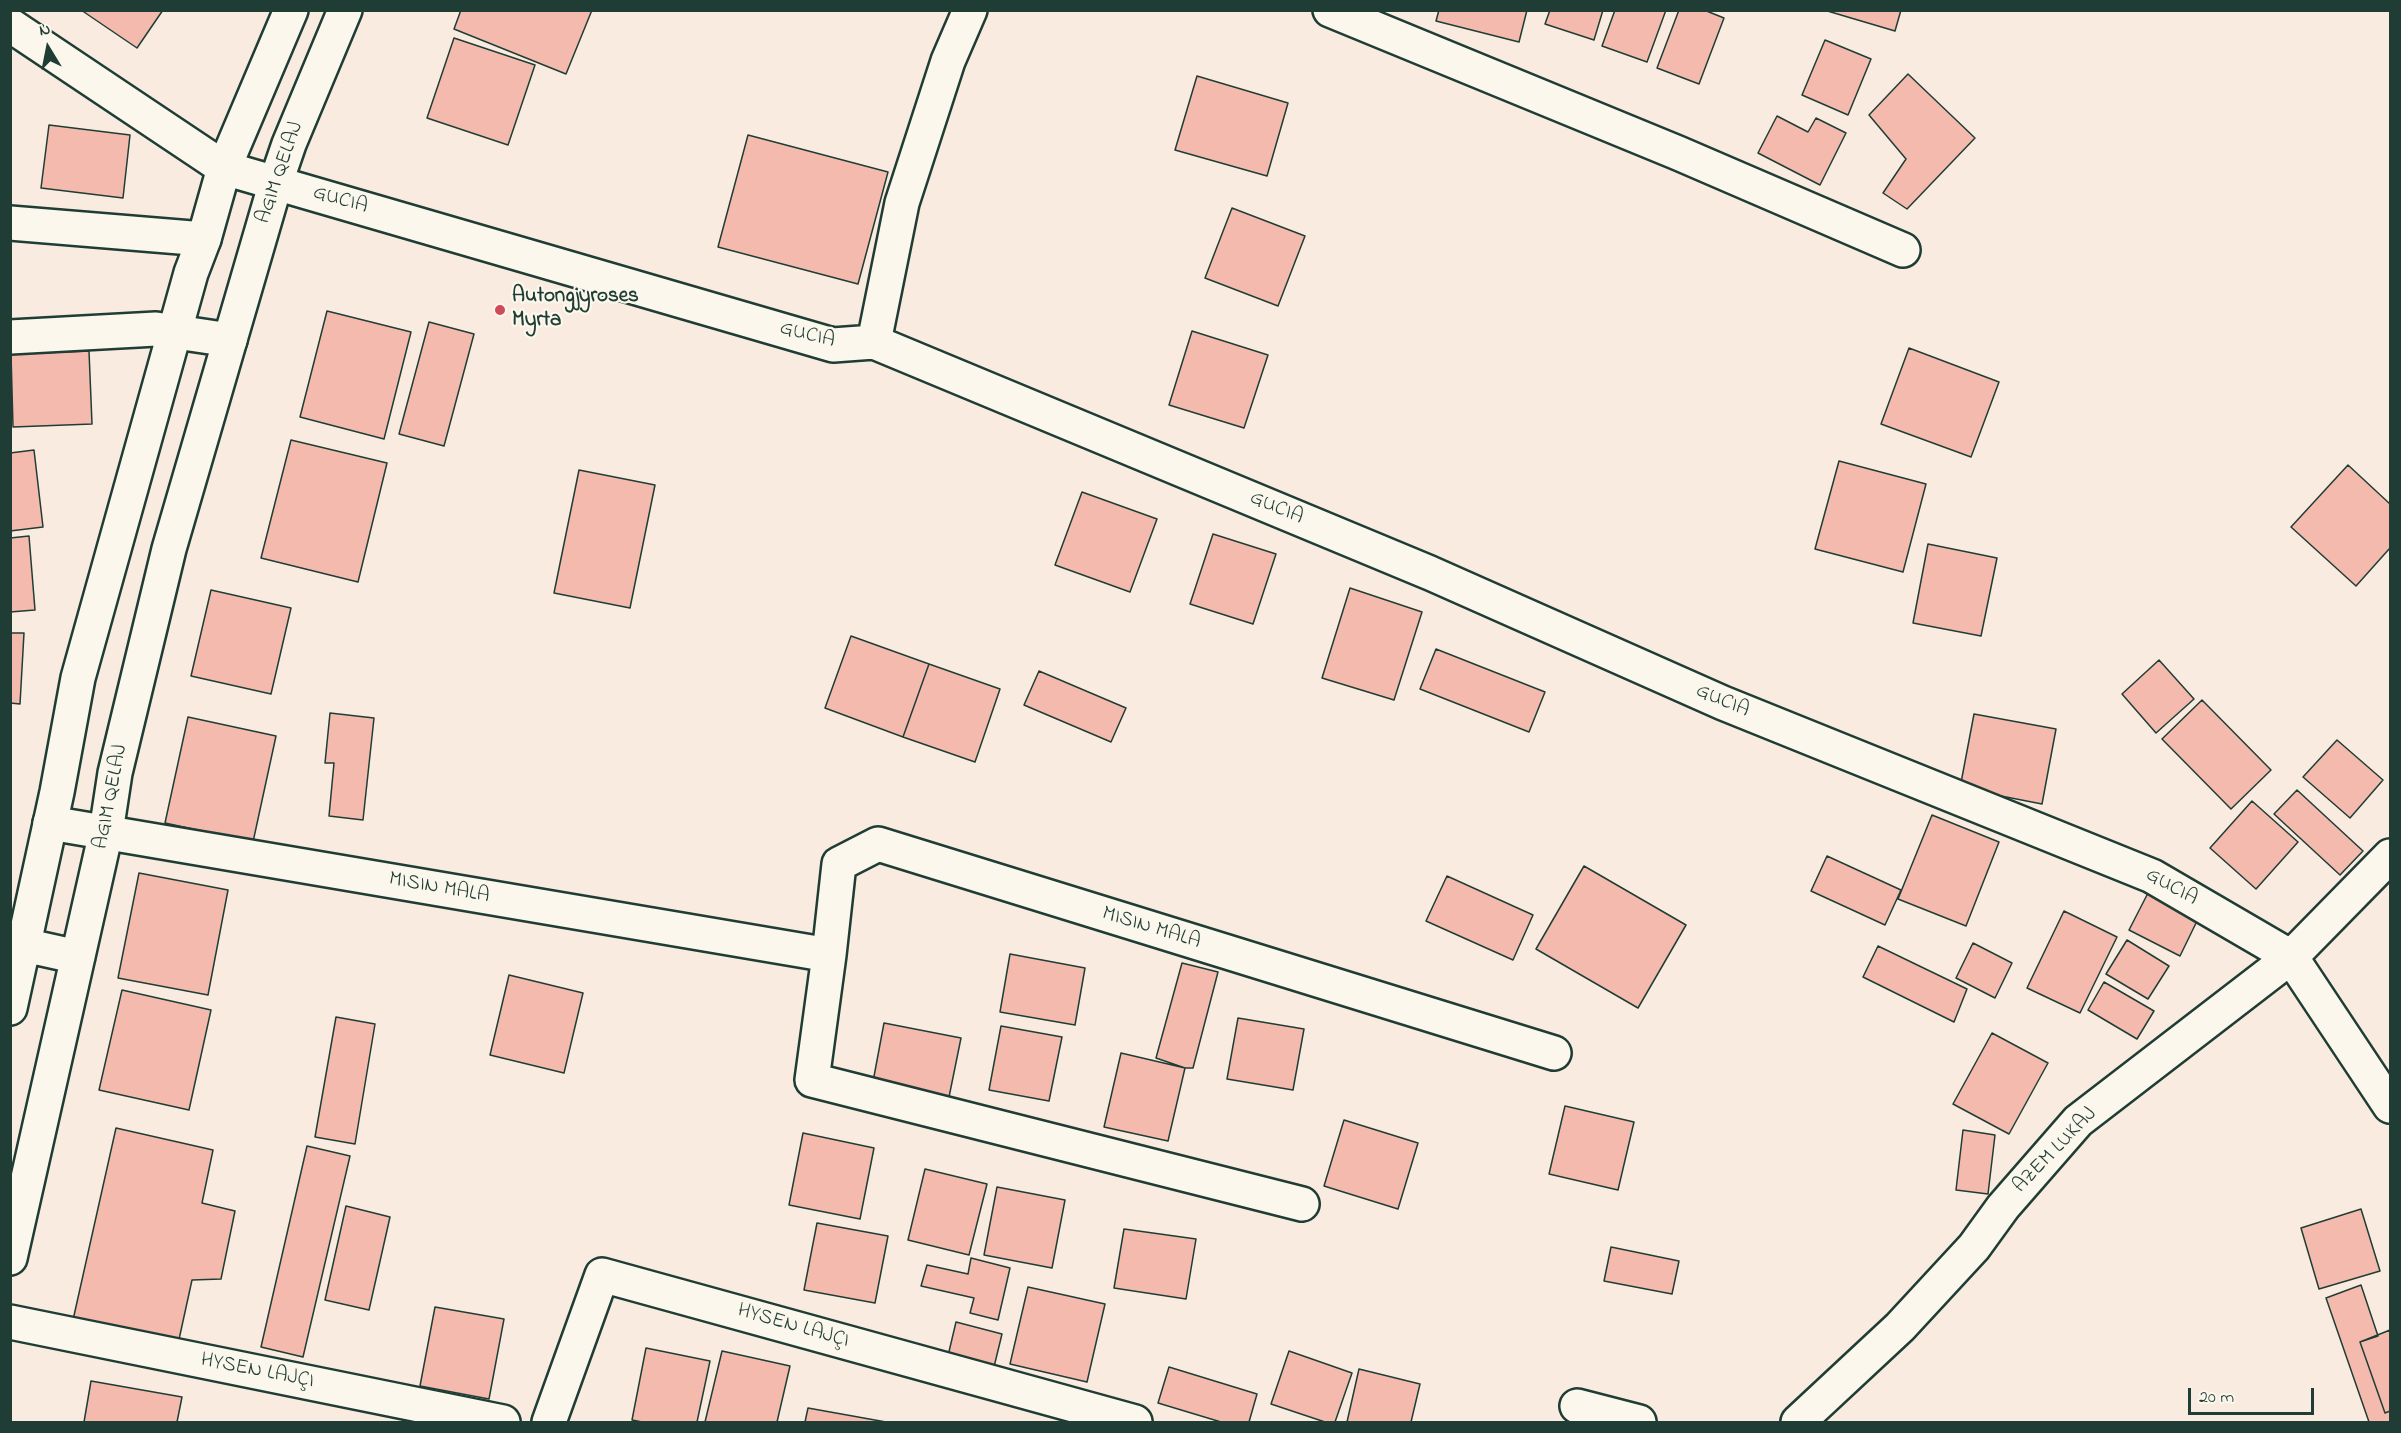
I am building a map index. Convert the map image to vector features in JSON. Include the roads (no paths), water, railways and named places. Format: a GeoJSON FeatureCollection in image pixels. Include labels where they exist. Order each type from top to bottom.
{"type":"FeatureCollection","features":[{"type":"Feature","properties":{"kind":"street"},"geometry":{"type":"LineString","coordinates":[[10,1008],[50,823],[78,678],[191,273],[204,239],[224,168],[291,10]]}},
{"type":"Feature","properties":{"kind":"street","name":"AGIM QELAJ"},"geometry":{"type":"LineString","coordinates":[[10,1258],[15,1214],[78,957],[106,832],[115,773],[169,549],[276,182],[289,144],[345,10]]}},
{"type":"Feature","properties":{"kind":"street"},"geometry":{"type":"LineString","coordinates":[[874,342],[902,203],[948,61],[970,10]]}},
{"type":"Feature","properties":{"kind":"street"},"geometry":{"type":"LineString","coordinates":[[1330,10],[1903,250]]}},
{"type":"Feature","properties":{"kind":"street"},"geometry":{"type":"LineString","coordinates":[[10,25],[224,168]]}},
{"type":"Feature","properties":{"kind":"street","name":"GUCIA"},"geometry":{"type":"LineString","coordinates":[[224,168],[833,345],[874,342],[1430,573],[1723,703],[2152,876],[2291,957]]}},
{"type":"Feature","properties":{"kind":"street"},"geometry":{"type":"LineString","coordinates":[[10,223],[204,239]]}},
{"type":"Feature","properties":{"kind":"street"},"geometry":{"type":"LineString","coordinates":[[10,337],[156,329],[230,340]]}},
{"type":"Feature","properties":{"kind":"street","name":"MISIN MALA"},"geometry":{"type":"LineString","coordinates":[[50,823],[828,955]]}},
{"type":"Feature","properties":{"kind":"street","name":"MISIN MALA"},"geometry":{"type":"LineString","coordinates":[[1302,1204],[812,1080],[839,864],[878,844],[1554,1053]]}},
{"type":"Feature","properties":{"kind":"street","name":"AZEM LUKAJ"},"geometry":{"type":"LineString","coordinates":[[1798,1422],[1900,1327],[1974,1247],[2003,1207],[2078,1121],[2291,957],[2391,856]]}},
{"type":"Feature","properties":{"kind":"street"},"geometry":{"type":"LineString","coordinates":[[24,945],[78,957]]}},
{"type":"Feature","properties":{"kind":"street"},"geometry":{"type":"LineString","coordinates":[[2291,957],[2391,1106]]}},
{"type":"Feature","properties":{"kind":"street","name":"HYSEN LAJÇI"},"geometry":{"type":"LineString","coordinates":[[549,1422],[602,1275],[1135,1422]]}},
{"type":"Feature","properties":{"kind":"street","name":"HYSEN LAJÇI"},"geometry":{"type":"LineString","coordinates":[[10,1322],[503,1422]]}},
{"type":"Feature","properties":{"kind":"street"},"geometry":{"type":"LineString","coordinates":[[1576,1406],[1639,1422]]}},
{"type":"Feature","properties":{"kind":"place","name":"Autongjyroses Myrta"},"geometry":{"type":"Point","coordinates":[500,310]}}]}
